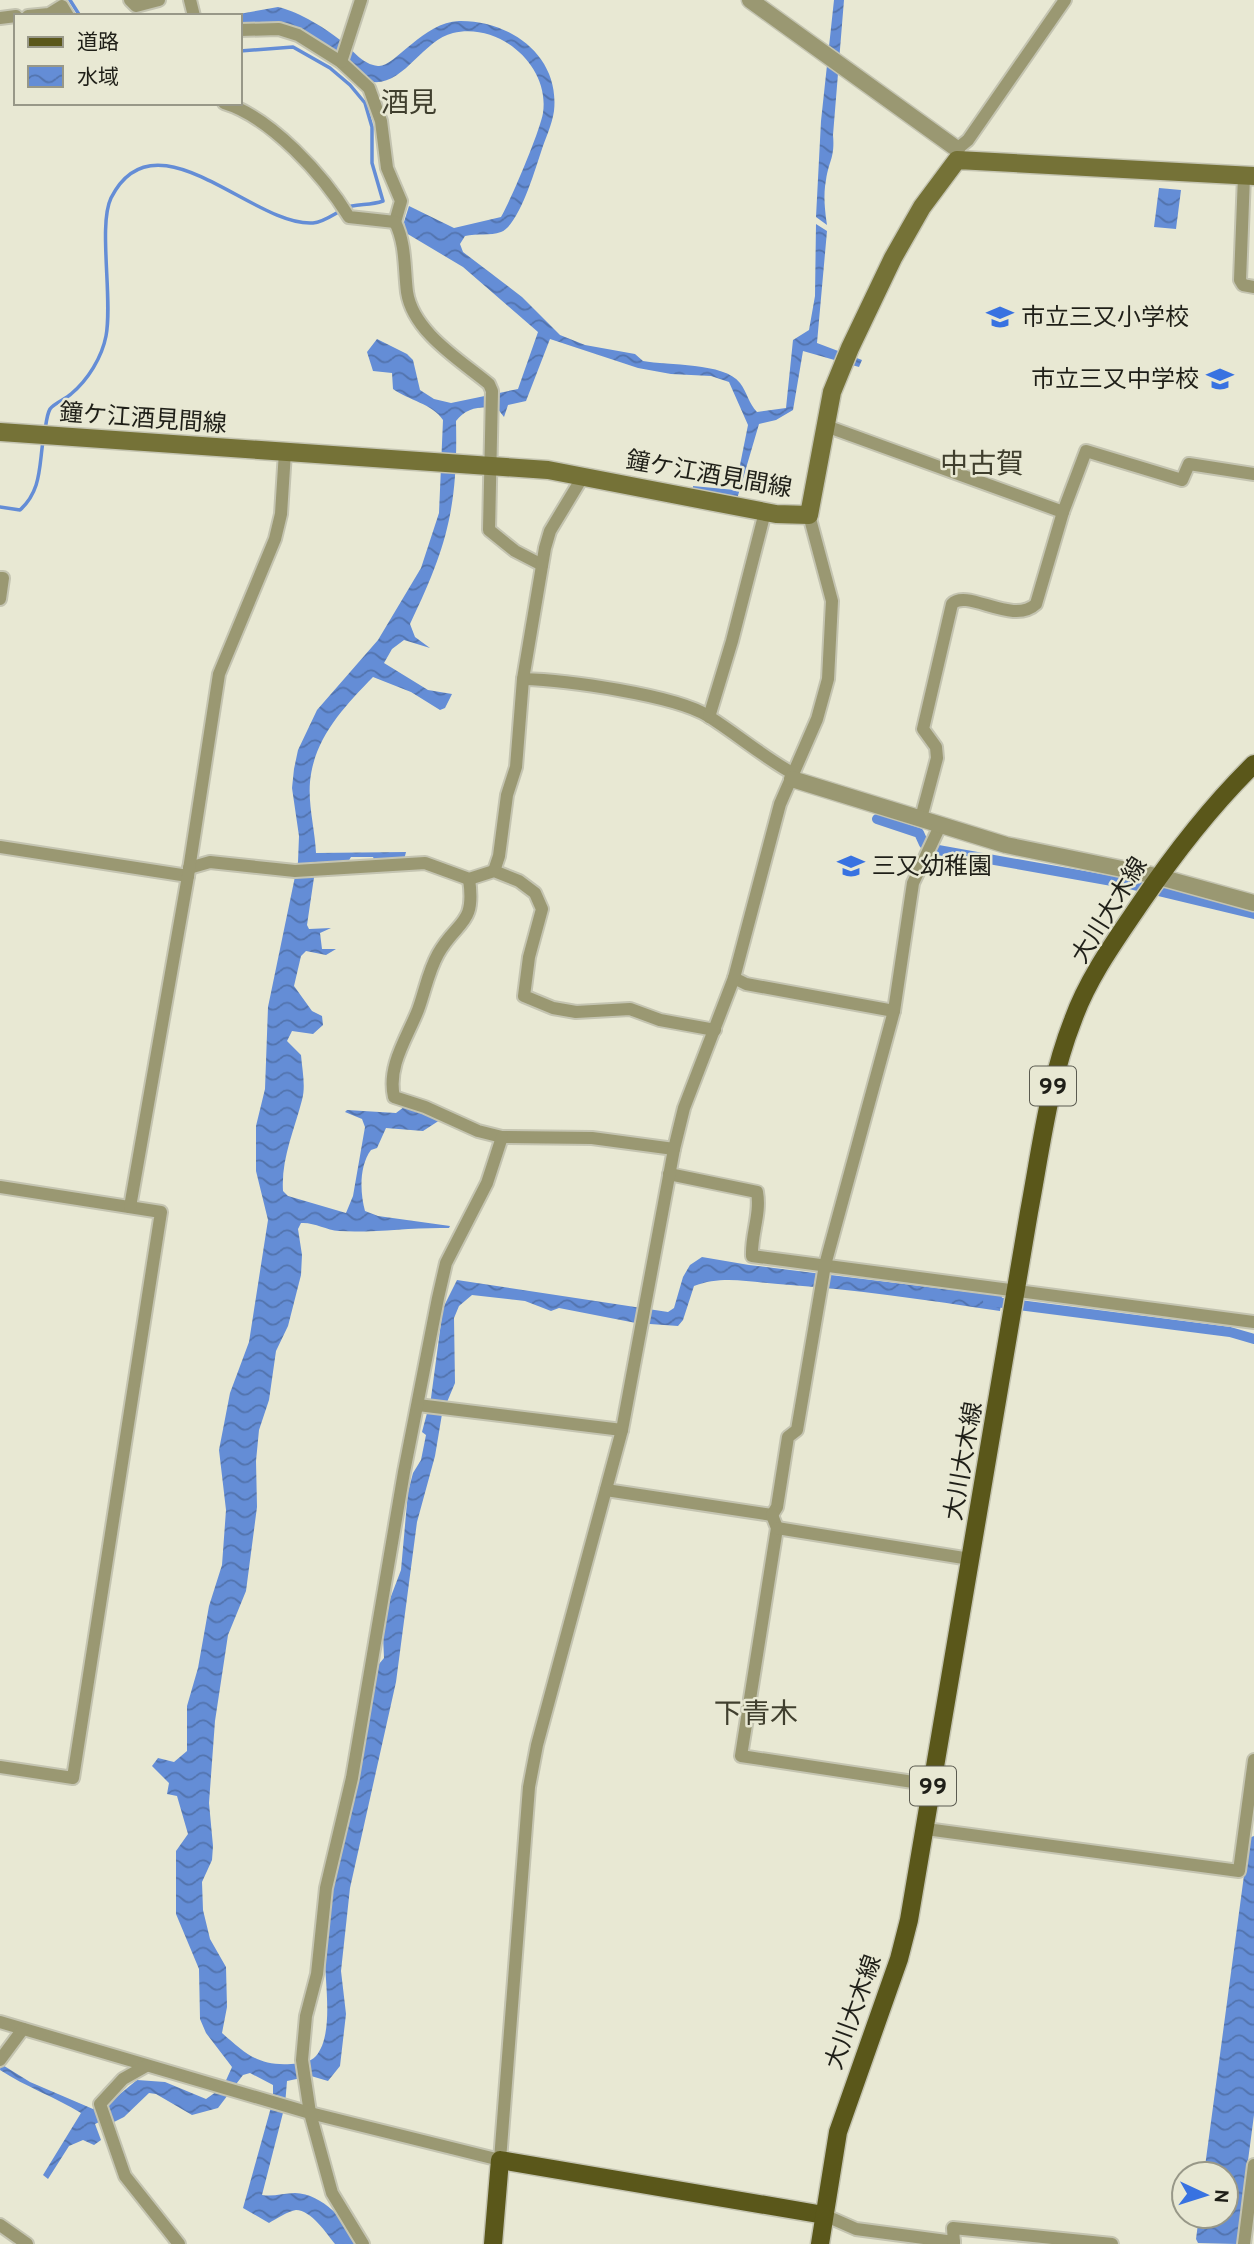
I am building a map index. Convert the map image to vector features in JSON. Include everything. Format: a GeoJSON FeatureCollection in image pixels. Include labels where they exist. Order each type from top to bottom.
{"type":"FeatureCollection","features":[{"type":"Feature","properties":{"kind":"main road"},"geometry":{"type":"LineString","coordinates":[[957,154],[1249,176]]}},
{"type":"Feature","properties":{"kind":"main road","name":"鐘ケ江酒見間線"},"geometry":{"type":"LineString","coordinates":[[0,432],[548,470],[765,512],[809,515],[832,392],[892,258],[957,154]]}},
{"type":"Feature","properties":{"kind":"main road","name":"大川大木線"},"geometry":{"type":"LineString","coordinates":[[820,2244],[838,2132],[899,1959],[926,1829],[1051,1095],[1073,1019],[1108,949],[1156,879],[1225,793],[1254,764]]}},
{"type":"Feature","properties":{"kind":"main road"},"geometry":{"type":"LineString","coordinates":[[493,2244],[500,2160],[824,2215]]}},
{"type":"Feature","properties":{"kind":"street"},"geometry":{"type":"LineString","coordinates":[[130,0],[136,6],[159,0]]}},
{"type":"Feature","properties":{"kind":"street"},"geometry":{"type":"LineString","coordinates":[[341,62],[361,0]]}},
{"type":"Feature","properties":{"kind":"street"},"geometry":{"type":"LineString","coordinates":[[750,0],[957,154],[1065,0]]}},
{"type":"Feature","properties":{"kind":"street"},"geometry":{"type":"LineString","coordinates":[[49,14],[62,6],[67,14]]}},
{"type":"Feature","properties":{"kind":"street"},"geometry":{"type":"LineString","coordinates":[[242,30],[279,29],[298,35],[341,62],[369,88],[381,121],[387,169],[401,201],[395,222],[401,234],[411,308],[425,328],[489,384],[492,391],[489,530],[515,551],[542,565]]}},
{"type":"Feature","properties":{"kind":"street"},"geometry":{"type":"LineString","coordinates":[[230,105],[244,110],[281,136],[329,187],[349,217],[395,222]]}},
{"type":"Feature","properties":{"kind":"street"},"geometry":{"type":"LineString","coordinates":[[1249,176],[1240,280],[1242,285],[1254,287]]}},
{"type":"Feature","properties":{"kind":"street"},"geometry":{"type":"LineString","coordinates":[[826,426],[1063,512]]}},
{"type":"Feature","properties":{"kind":"street"},"geometry":{"type":"LineString","coordinates":[[921,818],[937,758],[936,747],[923,729],[952,604],[961,600],[1019,613],[1030,610],[1036,604],[1063,512],[1086,451],[1182,480],[1189,464],[1254,474]]}},
{"type":"Feature","properties":{"kind":"street"},"geometry":{"type":"LineString","coordinates":[[130,1207],[219,674],[275,539],[281,513],[285,452]]}},
{"type":"Feature","properties":{"kind":"street"},"geometry":{"type":"LineString","coordinates":[[494,871],[499,856],[507,794],[516,767],[523,679],[542,565],[550,531],[582,478]]}},
{"type":"Feature","properties":{"kind":"street"},"geometry":{"type":"LineString","coordinates":[[709,717],[732,641],[765,512]]}},
{"type":"Feature","properties":{"kind":"street"},"geometry":{"type":"LineString","coordinates":[[0,2022],[287,2107],[500,2160],[529,1787],[537,1745],[622,1430],[669,1174],[684,1108],[734,978],[780,804],[817,719],[828,679],[832,645],[832,601],[809,515]]}},
{"type":"Feature","properties":{"kind":"street"},"geometry":{"type":"LineString","coordinates":[[0,578],[3,578],[0,599]]}},
{"type":"Feature","properties":{"kind":"street"},"geometry":{"type":"LineString","coordinates":[[523,679],[565,682],[690,708],[709,717],[793,776],[940,826],[1006,845],[1254,903]]}},
{"type":"Feature","properties":{"kind":"street"},"geometry":{"type":"LineString","coordinates":[[772,1515],[777,1507],[788,1437],[797,1430],[825,1266],[894,1010],[913,883],[940,826]]}},
{"type":"Feature","properties":{"kind":"street"},"geometry":{"type":"LineString","coordinates":[[0,847],[188,872],[210,862],[295,872],[425,863],[468,879],[494,871],[519,881],[535,893],[542,909],[529,957],[524,996],[553,1008],[576,1012],[630,1009],[660,1020],[715,1030]]}},
{"type":"Feature","properties":{"kind":"street"},"geometry":{"type":"LineString","coordinates":[[468,879],[469,915],[434,963],[396,1062],[391,1087],[394,1097],[425,1107],[478,1131],[502,1137],[592,1138],[674,1149]]}},
{"type":"Feature","properties":{"kind":"street"},"geometry":{"type":"LineString","coordinates":[[734,978],[746,984],[894,1010]]}},
{"type":"Feature","properties":{"kind":"street"},"geometry":{"type":"LineString","coordinates":[[363,2244],[332,2193],[310,2113],[302,2060],[306,2016],[321,1949],[326,1888],[352,1777],[446,1263],[487,1183],[502,1137]]}},
{"type":"Feature","properties":{"kind":"street"},"geometry":{"type":"LineString","coordinates":[[669,1174],[758,1192],[759,1204],[751,1239],[752,1256],[1254,1322]]}},
{"type":"Feature","properties":{"kind":"street"},"geometry":{"type":"LineString","coordinates":[[0,1187],[161,1212],[73,1778],[0,1767]]}},
{"type":"Feature","properties":{"kind":"street"},"geometry":{"type":"LineString","coordinates":[[421,1405],[622,1430]]}},
{"type":"Feature","properties":{"kind":"street"},"geometry":{"type":"LineString","coordinates":[[606,1490],[772,1515]]}},
{"type":"Feature","properties":{"kind":"street"},"geometry":{"type":"LineString","coordinates":[[772,1515],[777,1528],[741,1756],[933,1785]]}},
{"type":"Feature","properties":{"kind":"street"},"geometry":{"type":"LineString","coordinates":[[777,1528],[970,1559]]}},
{"type":"Feature","properties":{"kind":"street"},"geometry":{"type":"LineString","coordinates":[[926,1829],[1239,1871],[1250,1830],[1254,1760]]}},
{"type":"Feature","properties":{"kind":"street"},"geometry":{"type":"LineString","coordinates":[[0,2060],[23,2029]]}},
{"type":"Feature","properties":{"kind":"street"},"geometry":{"type":"LineString","coordinates":[[146,2066],[123,2078],[100,2104],[125,2176],[179,2244]]}},
{"type":"Feature","properties":{"kind":"street"},"geometry":{"type":"LineString","coordinates":[[1244,2244],[1254,2165]]}},
{"type":"Feature","properties":{"kind":"street"},"geometry":{"type":"LineString","coordinates":[[824,2215],[856,2229],[954,2243],[953,2228],[1112,2244]]}},
{"type":"Feature","properties":{"kind":"street"},"geometry":{"type":"LineString","coordinates":[[0,2225],[27,2244]]}},
{"type":"Feature","properties":{"kind":"water"},"geometry":{"type":"Polygon","coordinates":[[[834,0],[844,0],[833,149],[825,191],[827,225],[816,217],[821,121],[834,0]]]}},
{"type":"Feature","properties":{"kind":"water"},"geometry":{"type":"Polygon","coordinates":[[[278,7],[295,13],[337,38],[363,60],[378,66],[385,65],[433,29],[459,21],[496,27],[528,45],[540,58],[554,91],[554,111],[550,127],[526,196],[508,227],[497,233],[465,236],[460,244],[463,252],[522,297],[560,335],[585,345],[635,354],[643,361],[722,371],[740,383],[757,412],[786,408],[793,340],[809,330],[815,296],[816,224],[827,231],[817,343],[862,360],[859,367],[803,351],[793,410],[776,420],[759,424],[737,499],[693,489],[693,486],[735,490],[748,425],[729,382],[711,376],[671,374],[638,368],[550,339],[526,401],[508,405],[504,417],[497,408],[479,408],[464,413],[456,421],[455,478],[448,526],[433,572],[410,624],[415,637],[430,648],[404,640],[392,649],[384,663],[428,690],[452,694],[445,708],[440,710],[411,692],[373,677],[341,712],[317,751],[310,782],[316,853],[406,852],[404,860],[375,861],[373,857],[351,857],[348,862],[316,864],[307,925],[309,929],[331,928],[320,933],[322,949],[336,949],[326,955],[306,951],[301,956],[294,986],[312,1011],[322,1016],[323,1025],[313,1034],[292,1031],[287,1041],[301,1055],[304,1089],[286,1156],[283,1191],[288,1196],[346,1213],[353,1196],[365,1127],[362,1119],[345,1112],[396,1113],[404,1107],[440,1120],[423,1131],[386,1128],[377,1148],[371,1150],[364,1164],[362,1196],[365,1211],[378,1216],[450,1226],[353,1231],[301,1223],[298,1229],[302,1255],[301,1275],[288,1326],[276,1351],[269,1400],[259,1430],[256,1461],[257,1507],[246,1591],[228,1635],[215,1721],[209,1803],[212,1860],[202,1882],[203,1910],[210,1939],[226,1967],[227,2007],[222,2033],[246,2053],[270,2063],[291,2064],[308,2061],[316,2056],[322,2046],[327,2020],[325,1952],[330,1907],[359,1775],[374,1670],[384,1658],[383,1635],[390,1599],[401,1570],[408,1492],[413,1473],[421,1460],[426,1435],[422,1432],[431,1398],[443,1308],[457,1280],[668,1312],[674,1308],[683,1277],[690,1265],[702,1257],[1002,1296],[1000,1311],[834,1289],[736,1280],[715,1281],[694,1286],[683,1320],[678,1326],[636,1323],[559,1308],[551,1311],[525,1301],[472,1295],[459,1306],[454,1318],[455,1383],[442,1414],[435,1456],[417,1522],[396,1682],[350,1888],[341,1971],[346,2014],[340,2066],[328,2081],[311,2076],[287,2081],[285,2105],[262,2195],[295,2193],[315,2198],[333,2210],[358,2244],[335,2244],[318,2223],[302,2211],[289,2212],[269,2223],[243,2208],[273,2100],[273,2085],[250,2073],[243,2075],[218,2108],[192,2115],[156,2094],[149,2093],[124,2117],[112,2123],[109,2117],[95,2124],[101,2140],[94,2145],[83,2140],[69,2146],[48,2179],[43,2175],[81,2113],[0,2070],[1,2064],[30,2082],[93,2109],[114,2099],[137,2080],[165,2082],[206,2099],[223,2087],[232,2067],[206,2033],[200,2019],[199,1969],[176,1914],[176,1851],[188,1834],[177,1796],[167,1794],[169,1783],[152,1766],[158,1758],[174,1762],[187,1751],[187,1706],[198,1668],[209,1606],[222,1565],[226,1510],[219,1450],[230,1393],[249,1342],[268,1220],[256,1171],[256,1126],[265,1089],[268,1007],[298,862],[299,836],[292,788],[298,750],[317,710],[378,640],[421,568],[439,513],[443,420],[427,406],[393,389],[392,373],[373,371],[367,352],[377,339],[407,354],[413,360],[420,390],[434,399],[451,403],[518,389],[538,332],[463,267],[406,233],[404,222],[409,206],[454,228],[501,217],[525,165],[543,113],[543,95],[538,79],[530,64],[518,51],[487,34],[470,31],[453,33],[432,44],[394,77],[373,82],[347,61],[282,25],[242,26],[242,14],[239,14],[278,7]]]}},
{"type":"Feature","properties":{"kind":"water"},"geometry":{"type":"Polygon","coordinates":[[[1159,188],[1181,190],[1176,229],[1154,227],[1159,188]]]}},
{"type":"Feature","properties":{"kind":"water"},"geometry":{"type":"Polygon","coordinates":[[[1254,1836],[1254,2115],[1240,2221],[1240,2160],[1206,2160],[1249,1838],[1254,1836]]]}},
{"type":"Feature","properties":{"kind":"water"},"geometry":{"type":"Polygon","coordinates":[[[1197,2230],[1239,2230],[1237,2244],[1198,2243],[1197,2230]]]}},
{"type":"Feature","properties":{"kind":"waterway"},"geometry":{"type":"LineString","coordinates":[[70,0],[79,14]]}},
{"type":"Feature","properties":{"kind":"waterway"},"geometry":{"type":"LineString","coordinates":[[45,430],[50,409],[83,382],[98,360],[104,344],[108,321],[107,210],[111,198],[130,174],[153,165],[178,168],[206,179],[262,208],[289,219],[313,223],[352,206],[383,201],[372,163],[372,127],[365,103],[350,85],[330,68],[293,47],[242,51]]}},
{"type":"Feature","properties":{"kind":"waterway"},"geometry":{"type":"LineString","coordinates":[[0,507],[20,510],[27,503],[38,478],[43,441]]}},
{"type":"Feature","properties":{"kind":"waterway"},"geometry":{"type":"LineString","coordinates":[[877,819],[919,833],[924,844],[938,850],[1129,884],[1254,914]]}},
{"type":"Feature","properties":{"kind":"waterway"},"geometry":{"type":"LineString","coordinates":[[988,1301],[1230,1332],[1254,1339]]}},
{"type":"Feature","properties":{"kind":"place","name":"市立三又小学校"},"geometry":{"type":"Point","coordinates":[1000,317]}},
{"type":"Feature","properties":{"kind":"place","name":"市立三又中学校"},"geometry":{"type":"Point","coordinates":[1220,379]}},
{"type":"Feature","properties":{"kind":"place","name":"三又幼稚園"},"geometry":{"type":"Point","coordinates":[851,866]}},
{"type":"Feature","properties":{"kind":"district","name":"酒見"},"geometry":{"type":"Point","coordinates":[409,102]}},
{"type":"Feature","properties":{"kind":"district","name":"中古賀"},"geometry":{"type":"Point","coordinates":[982,463]}},
{"type":"Feature","properties":{"kind":"district","name":"下青木"},"geometry":{"type":"Point","coordinates":[756,1713]}}]}
